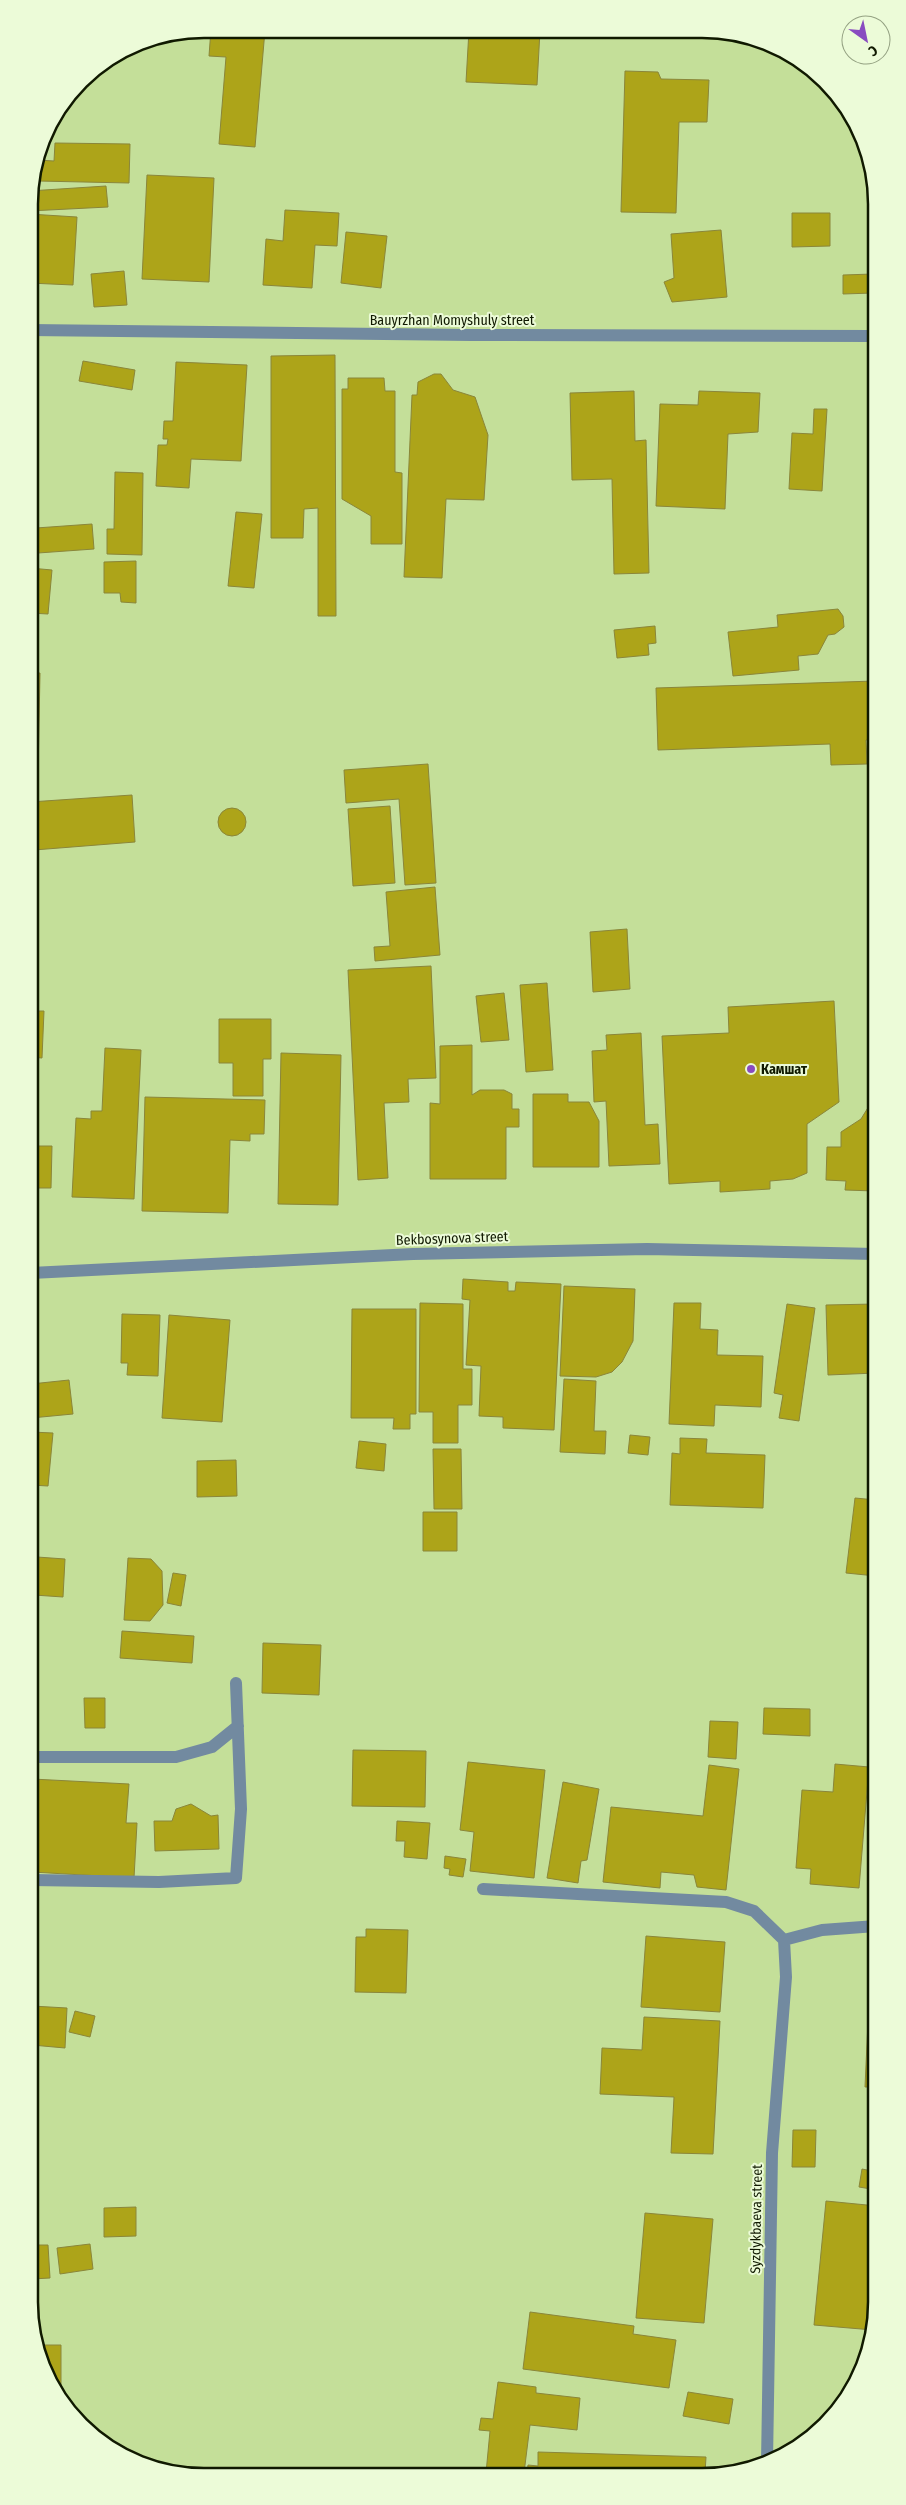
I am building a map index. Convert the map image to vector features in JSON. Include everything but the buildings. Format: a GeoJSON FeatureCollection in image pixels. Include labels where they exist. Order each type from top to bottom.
{"type":"FeatureCollection","features":[{"type":"Feature","properties":{"kind":"street","name":"Bauyrzhan Momyshuly street"},"geometry":{"type":"LineString","coordinates":[[38,330],[471,335],[868,336]]}},
{"type":"Feature","properties":{"kind":"street","name":"Bekbosynova street"},"geometry":{"type":"LineString","coordinates":[[38,1273],[442,1253],[647,1249],[868,1254]]}},
{"type":"Feature","properties":{"kind":"street"},"geometry":{"type":"LineString","coordinates":[[38,1880],[160,1882],[236,1878],[241,1809],[236,1683]]}},
{"type":"Feature","properties":{"kind":"street"},"geometry":{"type":"LineString","coordinates":[[38,1758],[176,1757],[212,1747],[238,1726]]}},
{"type":"Feature","properties":{"kind":"street"},"geometry":{"type":"LineString","coordinates":[[483,1889],[726,1902],[754,1911],[784,1940],[822,1930],[868,1927]]}},
{"type":"Feature","properties":{"kind":"street","name":"Syzdykbaeva street"},"geometry":{"type":"LineString","coordinates":[[767,2454],[772,2152],[786,1977],[784,1940]]}},
{"type":"Feature","properties":{"kind":"place","name":"Камшат"},"geometry":{"type":"Point","coordinates":[751,1069]}}]}
